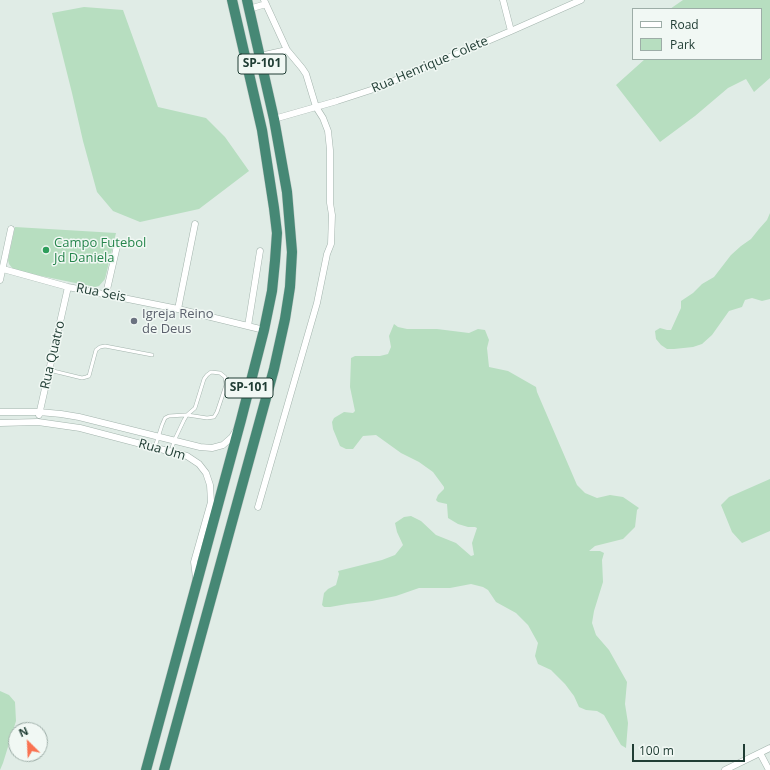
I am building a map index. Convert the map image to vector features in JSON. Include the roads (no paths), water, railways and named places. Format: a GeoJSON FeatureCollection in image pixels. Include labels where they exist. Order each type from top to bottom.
{"type":"FeatureCollection","features":[{"type":"Feature","properties":{"kind":"highway","name":"SP-101"},"geometry":{"type":"LineString","coordinates":[[146,770],[241,420],[264,330],[272,291],[277,233],[274,208],[262,130],[232,0]]}},
{"type":"Feature","properties":{"kind":"highway","name":"SP-101"},"geometry":{"type":"LineString","coordinates":[[165,767],[274,369],[285,319],[290,287],[292,252],[287,192],[274,118],[248,4]]}},
{"type":"Feature","properties":{"kind":"street"},"geometry":{"type":"LineString","coordinates":[[503,0],[511,31]]}},
{"type":"Feature","properties":{"kind":"street","name":"Rua Henrique Colete"},"geometry":{"type":"LineString","coordinates":[[274,118],[337,101],[377,88],[581,0]]}},
{"type":"Feature","properties":{"kind":"street"},"geometry":{"type":"LineString","coordinates":[[248,4],[265,2],[287,50],[306,74],[316,107],[323,118],[328,131],[330,150],[330,203],[332,215],[331,244],[327,254],[317,302],[258,507]]}},
{"type":"Feature","properties":{"kind":"street"},"geometry":{"type":"LineString","coordinates":[[260,56],[287,50]]}},
{"type":"Feature","properties":{"kind":"street"},"geometry":{"type":"LineString","coordinates":[[178,309],[195,224]]}},
{"type":"Feature","properties":{"kind":"street"},"geometry":{"type":"LineString","coordinates":[[0,280],[11,229]]}},
{"type":"Feature","properties":{"kind":"street"},"geometry":{"type":"LineString","coordinates":[[106,294],[117,246]]}},
{"type":"Feature","properties":{"kind":"street"},"geometry":{"type":"LineString","coordinates":[[248,326],[260,251]]}},
{"type":"Feature","properties":{"kind":"street","name":"Rua Seis"},"geometry":{"type":"LineString","coordinates":[[3,269],[68,287],[178,309],[264,330]]}},
{"type":"Feature","properties":{"kind":"street","name":"Rua Quatro"},"geometry":{"type":"LineString","coordinates":[[38,422],[68,287]]}},
{"type":"Feature","properties":{"kind":"street"},"geometry":{"type":"LineString","coordinates":[[0,412],[40,412],[79,417],[174,441],[212,448],[223,445],[232,438],[241,420]]}},
{"type":"Feature","properties":{"kind":"street","name":"Rua Um"},"geometry":{"type":"LineString","coordinates":[[0,423],[38,422],[80,428],[187,456],[199,464],[206,473],[210,485],[210,502],[194,562],[197,584]]}},
{"type":"Feature","properties":{"kind":"street"},"geometry":{"type":"LineString","coordinates":[[725,770],[770,748]]}},
{"type":"Feature","properties":{"kind":"street"},"geometry":{"type":"LineString","coordinates":[[760,753],[769,770]]}},
{"type":"Feature","properties":{"kind":"lane"},"geometry":{"type":"LineString","coordinates":[[49,370],[82,378],[89,376],[96,350],[105,346],[152,355]]}},
{"type":"Feature","properties":{"kind":"lane"},"geometry":{"type":"LineString","coordinates":[[154,448],[165,418],[169,416],[187,415],[207,418],[214,417],[226,385],[225,377],[220,373],[211,372],[204,379],[195,408],[187,415],[184,420],[174,441],[171,452]]}},
{"type":"Feature","properties":{"kind":"place","name":"Campo Futebol Jd Daniela"},"geometry":{"type":"Point","coordinates":[46,250]}},
{"type":"Feature","properties":{"kind":"place","name":"Igreja Reino de Deus"},"geometry":{"type":"Point","coordinates":[134,321]}}]}
